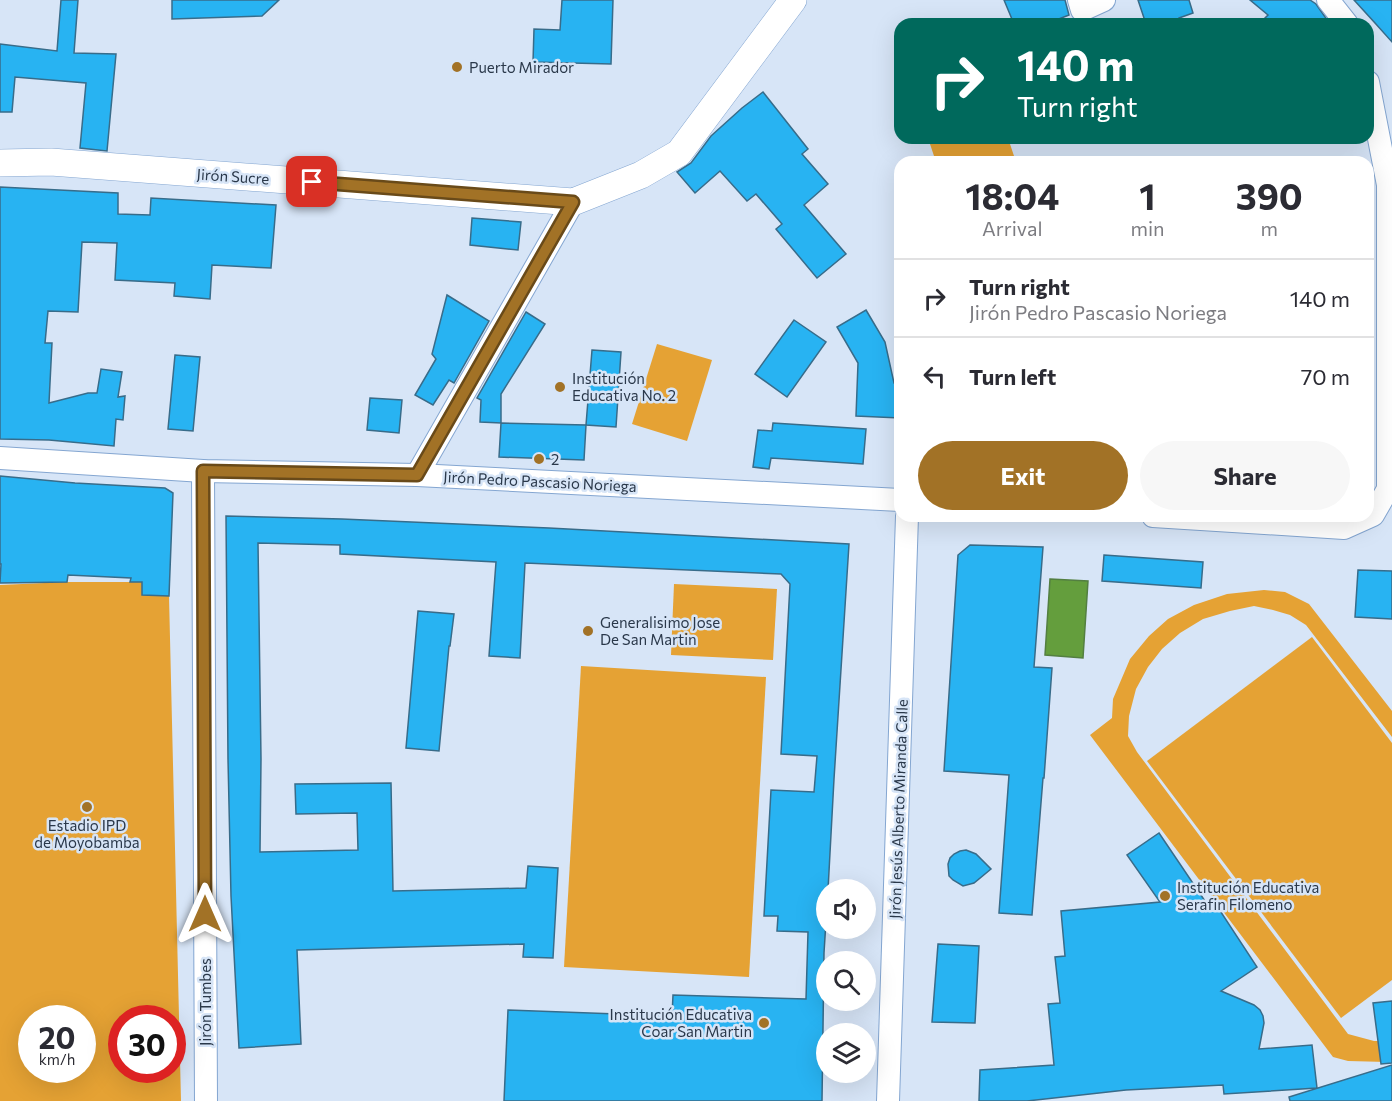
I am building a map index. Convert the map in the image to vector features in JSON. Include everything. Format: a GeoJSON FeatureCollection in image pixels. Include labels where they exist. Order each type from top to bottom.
{"type":"FeatureCollection","features":[{"type":"Feature","properties":{"kind":"street"},"geometry":{"type":"LineString","coordinates":[[417,475],[573,202],[641,175],[679,153],[793,0]]}},
{"type":"Feature","properties":{"kind":"street"},"geometry":{"type":"LineString","coordinates":[[1080,5],[1104,0]]}},
{"type":"Feature","properties":{"kind":"street"},"geometry":{"type":"LineString","coordinates":[[1328,0],[1342,18]]}},
{"type":"Feature","properties":{"kind":"street"},"geometry":{"type":"LineString","coordinates":[[1374,113],[1388,185],[1388,489],[1374,513]]}},
{"type":"Feature","properties":{"kind":"street","name":"Jirón Sucre"},"geometry":{"type":"LineString","coordinates":[[0,163],[51,162],[573,202]]}},
{"type":"Feature","properties":{"kind":"street","name":"Jirón Pedro Pascasio Noriega"},"geometry":{"type":"LineString","coordinates":[[0,458],[203,471],[417,475],[894,500]]}},
{"type":"Feature","properties":{"kind":"street","name":"Jirón Tumbes"},"geometry":{"type":"LineString","coordinates":[[203,471],[206,1101]]}},
{"type":"Feature","properties":{"kind":"street","name":"Jirón Jesús Alberto Miranda Calle"},"geometry":{"type":"LineString","coordinates":[[888,1101],[907,522]]}},
{"type":"Feature","properties":{"kind":"street"},"geometry":{"type":"LineString","coordinates":[[1248,522],[1344,528],[1357,522]]}},
{"type":"Feature","properties":{"kind":"shaded area"},"geometry":{"type":"Polygon","coordinates":[[[930,144],[1010,144],[1014,156],[934,156],[930,144]]]}},
{"type":"Feature","properties":{"kind":"shaded area"},"geometry":{"type":"Polygon","coordinates":[[[657,344],[712,360],[687,441],[632,424],[657,344]]]}},
{"type":"Feature","properties":{"kind":"shaded area"},"geometry":{"type":"Polygon","coordinates":[[[1050,579],[1088,581],[1083,658],[1045,655],[1050,579]]]}},
{"type":"Feature","properties":{"kind":"shaded area","name":"Estadio IPD de Moyobamba"},"geometry":{"type":"Polygon","coordinates":[[[142,582],[169,596],[179,1005],[108,1005],[108,1083],[181,1083],[181,1101],[0,1101],[0,585],[142,582]]]}},
{"type":"Feature","properties":{"kind":"shaded area"},"geometry":{"type":"Polygon","coordinates":[[[674,584],[777,589],[773,660],[671,655],[674,584]]]}},
{"type":"Feature","properties":{"kind":"shaded area"},"geometry":{"type":"Polygon","coordinates":[[[1264,590],[1285,592],[1309,604],[1392,711],[1392,737],[1306,625],[1290,615],[1254,606],[1203,619],[1180,633],[1162,649],[1148,667],[1136,689],[1129,716],[1128,736],[1137,752],[1348,1034],[1374,1041],[1392,1041],[1387,1062],[1348,1061],[1333,1057],[1090,735],[1112,718],[1113,699],[1130,659],[1149,636],[1168,619],[1194,605],[1227,594],[1264,590]]]}},
{"type":"Feature","properties":{"kind":"shaded area"},"geometry":{"type":"Polygon","coordinates":[[[1312,637],[1392,743],[1392,980],[1341,1018],[1147,761],[1312,637]]]}},
{"type":"Feature","properties":{"kind":"shaded area"},"geometry":{"type":"Polygon","coordinates":[[[581,666],[766,677],[749,977],[564,967],[581,666]]]}},
{"type":"Feature","properties":{"kind":"building"},"geometry":{"type":"Polygon","coordinates":[[[61,0],[78,0],[74,53],[116,54],[107,151],[80,148],[86,83],[15,77],[12,112],[0,112],[0,44],[57,51],[61,0]]]}},
{"type":"Feature","properties":{"kind":"building"},"geometry":{"type":"Polygon","coordinates":[[[172,0],[279,0],[262,16],[172,19],[172,0]]]}},
{"type":"Feature","properties":{"kind":"building"},"geometry":{"type":"Polygon","coordinates":[[[562,0],[613,0],[611,64],[533,62],[534,29],[560,30],[562,0]]]}},
{"type":"Feature","properties":{"kind":"building"},"geometry":{"type":"Polygon","coordinates":[[[1004,0],[1065,0],[1069,15],[1061,18],[1012,18],[1004,0]]]}},
{"type":"Feature","properties":{"kind":"building"},"geometry":{"type":"Polygon","coordinates":[[[1138,0],[1189,0],[1193,13],[1179,18],[1144,18],[1138,0]]]}},
{"type":"Feature","properties":{"kind":"building"},"geometry":{"type":"Polygon","coordinates":[[[1250,0],[1310,0],[1316,4],[1326,18],[1265,18],[1268,15],[1250,0]]]}},
{"type":"Feature","properties":{"kind":"building"},"geometry":{"type":"Polygon","coordinates":[[[1354,0],[1392,0],[1392,42],[1374,22],[1374,18],[1370,18],[1354,0]]]}},
{"type":"Feature","properties":{"kind":"building"},"geometry":{"type":"Polygon","coordinates":[[[763,92],[808,149],[802,154],[828,184],[804,205],[846,254],[817,278],[776,229],[782,224],[756,194],[747,201],[720,171],[695,193],[677,172],[691,163],[711,136],[763,92]]]}},
{"type":"Feature","properties":{"kind":"building"},"geometry":{"type":"Polygon","coordinates":[[[0,187],[118,193],[118,214],[150,215],[151,198],[276,205],[271,268],[212,265],[210,299],[174,296],[175,283],[115,280],[117,243],[82,242],[78,312],[48,311],[45,343],[52,343],[49,403],[88,393],[97,393],[101,369],[122,372],[118,397],[125,396],[123,420],[116,419],[114,446],[49,440],[0,439],[0,187]]]}},
{"type":"Feature","properties":{"kind":"building"},"geometry":{"type":"Polygon","coordinates":[[[472,218],[521,222],[518,250],[470,245],[472,218]]]}},
{"type":"Feature","properties":{"kind":"building"},"geometry":{"type":"Polygon","coordinates":[[[447,295],[489,321],[454,383],[449,380],[433,405],[415,395],[436,359],[432,354],[447,295]]]}},
{"type":"Feature","properties":{"kind":"building"},"geometry":{"type":"Polygon","coordinates":[[[866,310],[885,342],[894,383],[894,418],[856,416],[858,363],[837,327],[866,310]]]}},
{"type":"Feature","properties":{"kind":"building"},"geometry":{"type":"Polygon","coordinates":[[[526,312],[545,324],[501,394],[501,423],[480,422],[481,400],[477,398],[526,312]]]}},
{"type":"Feature","properties":{"kind":"building"},"geometry":{"type":"Polygon","coordinates":[[[794,320],[826,342],[787,397],[755,374],[794,320]]]}},
{"type":"Feature","properties":{"kind":"building"},"geometry":{"type":"Polygon","coordinates":[[[592,350],[621,352],[616,427],[586,425],[592,350]]]}},
{"type":"Feature","properties":{"kind":"building"},"geometry":{"type":"Polygon","coordinates":[[[175,355],[200,357],[193,431],[168,429],[175,355]]]}},
{"type":"Feature","properties":{"kind":"building"},"geometry":{"type":"Polygon","coordinates":[[[370,398],[402,400],[399,433],[367,430],[370,398]]]}},
{"type":"Feature","properties":{"kind":"building"},"geometry":{"type":"Polygon","coordinates":[[[501,423],[586,425],[584,460],[499,457],[501,423]]]}},
{"type":"Feature","properties":{"kind":"building"},"geometry":{"type":"Polygon","coordinates":[[[773,423],[866,429],[863,464],[771,458],[769,469],[753,467],[758,430],[772,431],[773,423]]]}},
{"type":"Feature","properties":{"kind":"building"},"geometry":{"type":"Polygon","coordinates":[[[0,476],[165,488],[173,493],[169,596],[142,595],[142,582],[130,582],[131,578],[68,575],[67,582],[0,583],[0,476]]]}},
{"type":"Feature","properties":{"kind":"building"},"geometry":{"type":"Polygon","coordinates":[[[226,516],[549,528],[849,544],[829,879],[816,879],[816,939],[825,939],[824,951],[816,951],[816,1011],[823,1011],[823,1023],[816,1023],[816,1083],[822,1083],[822,1101],[504,1101],[508,1010],[672,1016],[673,995],[806,999],[808,932],[777,931],[778,916],[764,916],[771,790],[814,792],[817,756],[781,754],[790,584],[781,574],[525,563],[520,658],[489,656],[496,562],[340,554],[340,545],[258,543],[260,852],[358,850],[357,813],[296,814],[295,784],[391,783],[393,891],[526,888],[528,866],[558,868],[553,958],[523,957],[524,944],[297,950],[301,1044],[239,1048],[231,896],[226,516]]]}},
{"type":"Feature","properties":{"kind":"building"},"geometry":{"type":"Polygon","coordinates":[[[970,545],[1043,547],[1034,667],[1052,668],[1032,915],[999,913],[1009,775],[944,771],[958,555],[970,545]]]}},
{"type":"Feature","properties":{"kind":"building"},"geometry":{"type":"Polygon","coordinates":[[[1104,555],[1203,562],[1201,588],[1102,581],[1104,555]]]}},
{"type":"Feature","properties":{"kind":"building"},"geometry":{"type":"Polygon","coordinates":[[[1358,570],[1392,571],[1392,619],[1355,617],[1358,570]]]}},
{"type":"Feature","properties":{"kind":"building"},"geometry":{"type":"Polygon","coordinates":[[[418,611],[454,614],[439,751],[406,748],[418,611]]]}},
{"type":"Feature","properties":{"kind":"building"},"geometry":{"type":"Polygon","coordinates":[[[1159,833],[1211,910],[1217,906],[1257,967],[1221,991],[1254,1005],[1260,1010],[1264,1023],[1259,1049],[1312,1045],[1317,1088],[1224,1094],[1223,1085],[1126,1090],[1027,1101],[979,1101],[980,1070],[1054,1065],[1048,1004],[1060,1003],[1055,957],[1065,956],[1061,911],[1160,902],[1127,855],[1159,833]]]}},
{"type":"Feature","properties":{"kind":"building"},"geometry":{"type":"Polygon","coordinates":[[[966,850],[976,854],[991,869],[974,883],[963,886],[949,876],[948,864],[954,854],[966,850]]]}},
{"type":"Feature","properties":{"kind":"building"},"geometry":{"type":"Polygon","coordinates":[[[938,944],[979,946],[975,1023],[932,1022],[938,944]]]}},
{"type":"Feature","properties":{"kind":"building"},"geometry":{"type":"Polygon","coordinates":[[[1392,1001],[1392,1063],[1381,1064],[1373,1003],[1392,1001]]]}},
{"type":"Feature","properties":{"kind":"building"},"geometry":{"type":"Polygon","coordinates":[[[1392,1065],[1392,1101],[1290,1101],[1289,1097],[1392,1065]]]}},
{"type":"Feature","properties":{"kind":"place","name":"Puerto Mirador"},"geometry":{"type":"Point","coordinates":[457,67]}},
{"type":"Feature","properties":{"kind":"place","name":"Institución Educativa No. 2"},"geometry":{"type":"Point","coordinates":[560,387]}},
{"type":"Feature","properties":{"kind":"place","name":"2"},"geometry":{"type":"Point","coordinates":[539,459]}},
{"type":"Feature","properties":{"kind":"place","name":"Generalisimo Jose De San Martin"},"geometry":{"type":"Point","coordinates":[588,631]}},
{"type":"Feature","properties":{"kind":"place","name":"Estadio IPD de Moyobamba"},"geometry":{"type":"Point","coordinates":[87,807]}},
{"type":"Feature","properties":{"kind":"place","name":"Institución Educativa Serafin Filomeno"},"geometry":{"type":"Point","coordinates":[1165,896]}},
{"type":"Feature","properties":{"kind":"place","name":"Institución Educativa Coar San Martin"},"geometry":{"type":"Point","coordinates":[764,1023]}},
{"type":"Feature","properties":{"kind":"route"},"geometry":{"type":"LineString","coordinates":[[205,914],[203,471],[417,475],[573,202],[312,182]]}}]}
